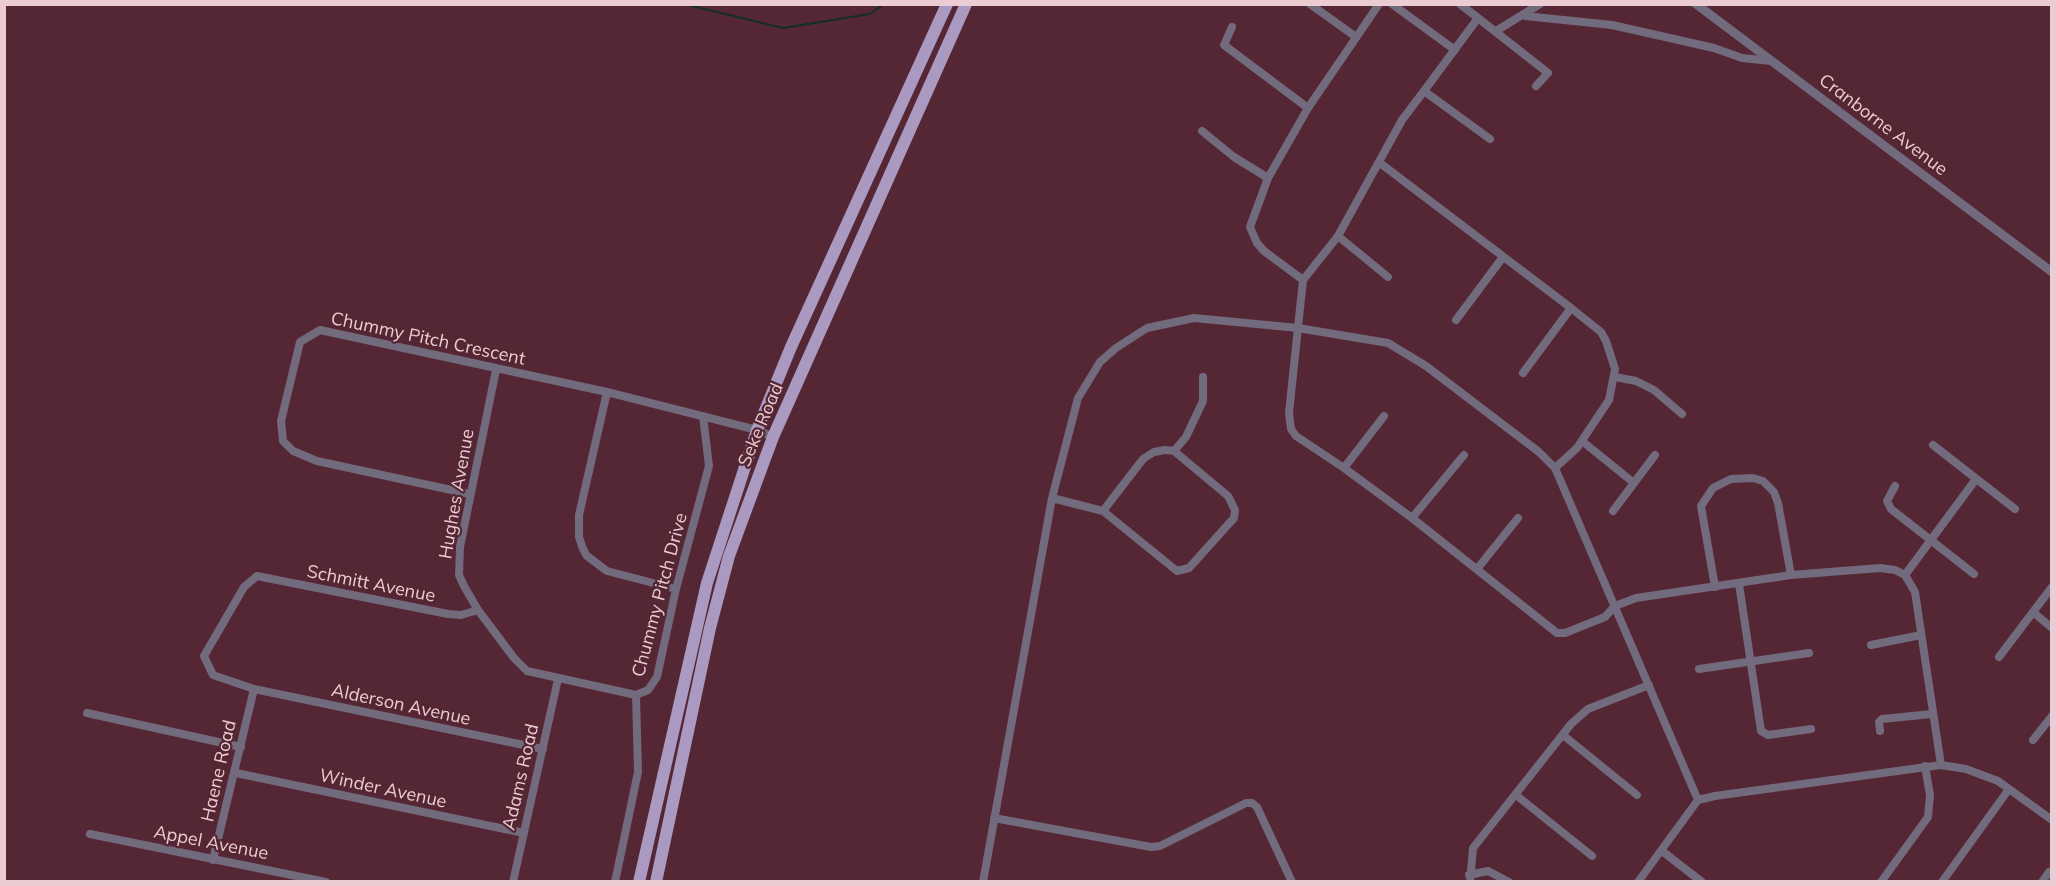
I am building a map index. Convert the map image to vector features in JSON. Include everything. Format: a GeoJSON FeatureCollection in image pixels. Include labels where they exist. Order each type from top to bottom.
{"type":"FeatureCollection","features":[{"type":"Feature","properties":{"kind":"main road","name":"Seke Road"},"geometry":{"type":"LineString","coordinates":[[639,882],[701,603],[757,430],[791,347],[947,4]]}},
{"type":"Feature","properties":{"kind":"main road","name":"Seke Road"},"geometry":{"type":"LineString","coordinates":[[656,882],[721,584],[773,437],[966,4]]}},
{"type":"Feature","properties":{"kind":"street"},"geometry":{"type":"LineString","coordinates":[[1310,4],[1356,37]]}},
{"type":"Feature","properties":{"kind":"street"},"geometry":{"type":"LineString","coordinates":[[1303,280],[1264,252],[1253,238],[1250,227],[1268,178],[1308,108],[1379,4]]}},
{"type":"Feature","properties":{"kind":"street"},"geometry":{"type":"LineString","coordinates":[[1392,4],[1455,50]]}},
{"type":"Feature","properties":{"kind":"street"},"geometry":{"type":"LineString","coordinates":[[1460,4],[1548,73],[1536,86]]}},
{"type":"Feature","properties":{"kind":"street"},"geometry":{"type":"LineString","coordinates":[[1496,31],[1525,16],[1540,4]]}},
{"type":"Feature","properties":{"kind":"street","name":"Cranborne Avenue"},"geometry":{"type":"LineString","coordinates":[[1696,4],[2052,272]]}},
{"type":"Feature","properties":{"kind":"street"},"geometry":{"type":"LineString","coordinates":[[1525,16],[1612,26],[1714,48],[1742,58],[1771,61]]}},
{"type":"Feature","properties":{"kind":"street"},"geometry":{"type":"LineString","coordinates":[[1478,18],[1402,120],[1338,236],[1303,280],[1289,413],[1291,429],[1296,436],[1412,518],[1557,633],[1565,633],[1605,617],[1615,606],[1636,598],[1791,575],[1880,568],[1895,570],[1905,575],[1916,592],[1941,765]]}},
{"type":"Feature","properties":{"kind":"street"},"geometry":{"type":"LineString","coordinates":[[1232,27],[1224,45],[1308,108]]}},
{"type":"Feature","properties":{"kind":"street"},"geometry":{"type":"LineString","coordinates":[[1424,91],[1490,139]]}},
{"type":"Feature","properties":{"kind":"street"},"geometry":{"type":"LineString","coordinates":[[1202,131],[1268,178]]}},
{"type":"Feature","properties":{"kind":"street"},"geometry":{"type":"LineString","coordinates":[[1380,163],[1601,332],[1612,353],[1615,377],[1604,410],[1582,441],[1555,468]]}},
{"type":"Feature","properties":{"kind":"street"},"geometry":{"type":"LineString","coordinates":[[1338,236],[1388,277]]}},
{"type":"Feature","properties":{"kind":"street"},"geometry":{"type":"LineString","coordinates":[[1456,320],[1503,257]]}},
{"type":"Feature","properties":{"kind":"street"},"geometry":{"type":"LineString","coordinates":[[1523,373],[1571,308]]}},
{"type":"Feature","properties":{"kind":"street"},"geometry":{"type":"LineString","coordinates":[[983,882],[1052,498],[1078,398],[1100,362],[1116,348],[1147,328],[1194,318],[1298,328],[1374,339],[1402,350],[1530,445],[1555,468],[1698,800]]}},
{"type":"Feature","properties":{"kind":"street","name":"Chummy Pitch Crescent"},"geometry":{"type":"LineString","coordinates":[[470,494],[317,460],[293,451],[283,441],[282,409],[296,349],[307,335],[320,330],[607,392],[757,430],[773,437]]}},
{"type":"Feature","properties":{"kind":"street","name":"Hughes Avenue"},"geometry":{"type":"LineString","coordinates":[[495,369],[458,562],[459,575],[478,610],[523,667],[531,672],[558,679],[636,695]]}},
{"type":"Feature","properties":{"kind":"street"},"geometry":{"type":"LineString","coordinates":[[1174,451],[1186,437],[1203,401],[1203,377]]}},
{"type":"Feature","properties":{"kind":"street"},"geometry":{"type":"LineString","coordinates":[[1615,377],[1636,381],[1654,390],[1682,414]]}},
{"type":"Feature","properties":{"kind":"street"},"geometry":{"type":"LineString","coordinates":[[607,392],[579,515],[581,543],[587,556],[607,571],[676,589]]}},
{"type":"Feature","properties":{"kind":"street","name":"Chummy Pitch Drive"},"geometry":{"type":"LineString","coordinates":[[615,882],[638,772],[636,695],[653,686],[709,466],[703,416]]}},
{"type":"Feature","properties":{"kind":"street"},"geometry":{"type":"LineString","coordinates":[[1344,468],[1384,416]]}},
{"type":"Feature","properties":{"kind":"street"},"geometry":{"type":"LineString","coordinates":[[1582,441],[1634,483]]}},
{"type":"Feature","properties":{"kind":"street"},"geometry":{"type":"LineString","coordinates":[[1933,445],[2015,509]]}},
{"type":"Feature","properties":{"kind":"street"},"geometry":{"type":"LineString","coordinates":[[1052,498],[1103,511],[1177,572],[1189,568],[1234,518],[1235,510],[1228,496],[1174,451],[1154,452],[1143,459],[1103,511]]}},
{"type":"Feature","properties":{"kind":"street"},"geometry":{"type":"LineString","coordinates":[[1412,518],[1464,455]]}},
{"type":"Feature","properties":{"kind":"street"},"geometry":{"type":"LineString","coordinates":[[1613,511],[1655,455]]}},
{"type":"Feature","properties":{"kind":"street"},"geometry":{"type":"LineString","coordinates":[[1716,587],[1701,506],[1713,488],[1731,478],[1753,478],[1763,481],[1774,492],[1778,502],[1791,575]]}},
{"type":"Feature","properties":{"kind":"street"},"geometry":{"type":"LineString","coordinates":[[1905,575],[1976,479]]}},
{"type":"Feature","properties":{"kind":"street"},"geometry":{"type":"LineString","coordinates":[[1894,486],[1887,495],[1888,505],[1974,574]]}},
{"type":"Feature","properties":{"kind":"street"},"geometry":{"type":"LineString","coordinates":[[1477,569],[1518,518]]}},
{"type":"Feature","properties":{"kind":"street","name":"Schmitt Avenue"},"geometry":{"type":"LineString","coordinates":[[257,576],[448,614],[461,615],[478,610]]}},
{"type":"Feature","properties":{"kind":"street","name":"Alderson Avenue"},"geometry":{"type":"LineString","coordinates":[[257,576],[244,587],[204,656],[213,675],[254,689],[543,749]]}},
{"type":"Feature","properties":{"kind":"street"},"geometry":{"type":"LineString","coordinates":[[1739,584],[1761,731],[1768,735],[1811,729]]}},
{"type":"Feature","properties":{"kind":"street"},"geometry":{"type":"LineString","coordinates":[[1999,657],[2052,587]]}},
{"type":"Feature","properties":{"kind":"street"},"geometry":{"type":"LineString","coordinates":[[2033,612],[2052,628]]}},
{"type":"Feature","properties":{"kind":"street"},"geometry":{"type":"LineString","coordinates":[[1871,645],[1921,635]]}},
{"type":"Feature","properties":{"kind":"street"},"geometry":{"type":"LineString","coordinates":[[1699,669],[1809,653]]}},
{"type":"Feature","properties":{"kind":"street","name":"Adams Road"},"geometry":{"type":"LineString","coordinates":[[513,882],[558,679]]}},
{"type":"Feature","properties":{"kind":"street"},"geometry":{"type":"LineString","coordinates":[[1509,882],[1488,871],[1469,878],[1473,848],[1571,724],[1588,709],[1649,685]]}},
{"type":"Feature","properties":{"kind":"street","name":"Haene Road"},"geometry":{"type":"LineString","coordinates":[[213,860],[236,773],[254,689]]}},
{"type":"Feature","properties":{"kind":"street"},"geometry":{"type":"LineString","coordinates":[[87,713],[241,747]]}},
{"type":"Feature","properties":{"kind":"street"},"geometry":{"type":"LineString","coordinates":[[1880,731],[1879,722],[1882,719],[1932,714]]}},
{"type":"Feature","properties":{"kind":"street"},"geometry":{"type":"LineString","coordinates":[[2033,740],[2052,716]]}},
{"type":"Feature","properties":{"kind":"street"},"geometry":{"type":"LineString","coordinates":[[1563,735],[1637,795]]}},
{"type":"Feature","properties":{"kind":"street"},"geometry":{"type":"LineString","coordinates":[[1638,882],[1698,800],[1925,766],[1941,765],[1976,772],[2009,789],[2052,820]]}},
{"type":"Feature","properties":{"kind":"street"},"geometry":{"type":"LineString","coordinates":[[1881,882],[1928,817],[1930,795],[1925,766]]}},
{"type":"Feature","properties":{"kind":"street","name":"Winder Avenue"},"geometry":{"type":"LineString","coordinates":[[236,773],[524,833]]}},
{"type":"Feature","properties":{"kind":"street"},"geometry":{"type":"LineString","coordinates":[[1942,882],[2009,789]]}},
{"type":"Feature","properties":{"kind":"street"},"geometry":{"type":"LineString","coordinates":[[1516,795],[1592,856]]}},
{"type":"Feature","properties":{"kind":"street"},"geometry":{"type":"LineString","coordinates":[[994,818],[1151,847],[1160,846],[1246,803],[1252,803],[1257,807],[1292,882]]}},
{"type":"Feature","properties":{"kind":"street","name":"Appel Avenue"},"geometry":{"type":"LineString","coordinates":[[90,834],[326,882]]}},
{"type":"Feature","properties":{"kind":"street"},"geometry":{"type":"LineString","coordinates":[[1662,852],[1702,882]]}},
{"type":"Feature","properties":{"kind":"street"},"geometry":{"type":"LineString","coordinates":[[2042,882],[2049,872]]}},
{"type":"Feature","properties":{"kind":"waterway"},"geometry":{"type":"LineString","coordinates":[[684,4],[783,28],[870,14],[884,4]]}}]}
